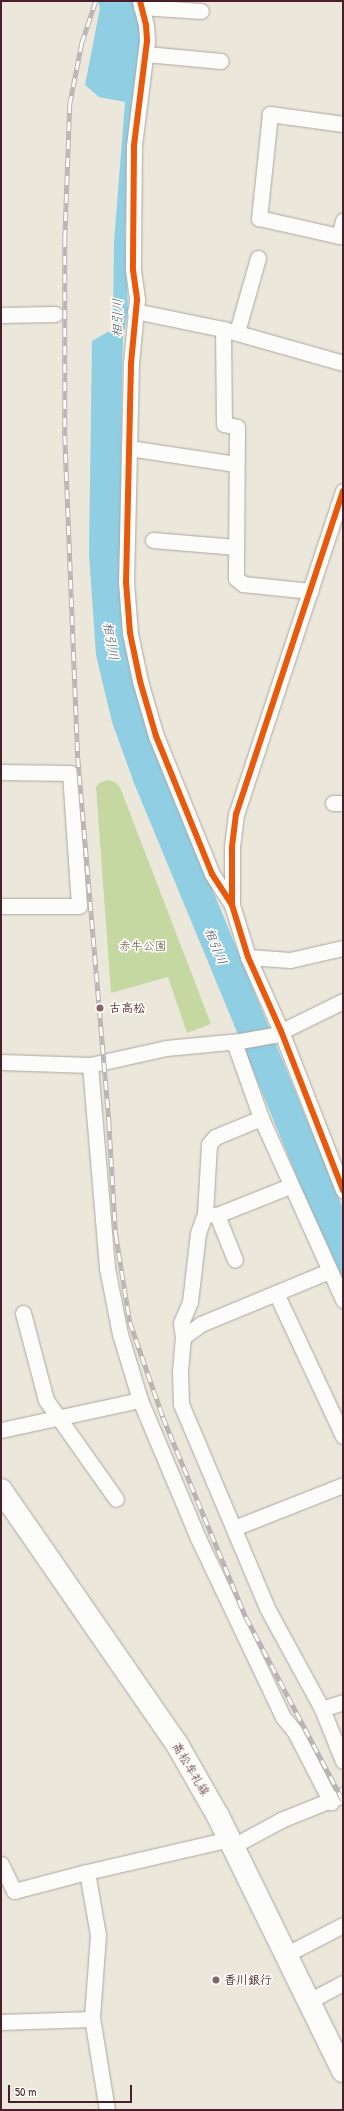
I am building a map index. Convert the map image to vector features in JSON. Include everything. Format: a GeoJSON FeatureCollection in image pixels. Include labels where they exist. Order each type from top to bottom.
{"type":"FeatureCollection","features":[{"type":"Feature","properties":{"kind":"main road","name":"高松牟礼線"},"geometry":{"type":"LineString","coordinates":[[1,1490],[178,1746],[231,1843],[307,2002],[341,2060]]}},
{"type":"Feature","properties":{"kind":"street"},"geometry":{"type":"LineString","coordinates":[[201,11],[140,4],[146,25],[146,54],[134,146],[133,262],[137,300],[135,311],[129,448],[126,582],[130,633],[140,681],[156,736],[209,867],[232,905],[248,957],[277,1033],[343,1190]]}},
{"type":"Feature","properties":{"kind":"street"},"geometry":{"type":"LineString","coordinates":[[146,54],[221,61]]}},
{"type":"Feature","properties":{"kind":"street"},"geometry":{"type":"LineString","coordinates":[[343,124],[270,114],[259,218],[340,236],[343,221]]}},
{"type":"Feature","properties":{"kind":"street"},"geometry":{"type":"LineString","coordinates":[[258,258],[230,331],[224,424],[237,427],[236,578],[243,584],[311,591]]}},
{"type":"Feature","properties":{"kind":"street"},"geometry":{"type":"LineString","coordinates":[[135,311],[230,331],[343,363]]}},
{"type":"Feature","properties":{"kind":"street"},"geometry":{"type":"LineString","coordinates":[[1,315],[55,314]]}},
{"type":"Feature","properties":{"kind":"street"},"geometry":{"type":"LineString","coordinates":[[129,448],[236,464]]}},
{"type":"Feature","properties":{"kind":"street"},"geometry":{"type":"LineString","coordinates":[[232,905],[232,848],[236,814],[343,491]]}},
{"type":"Feature","properties":{"kind":"street"},"geometry":{"type":"LineString","coordinates":[[153,540],[236,547]]}},
{"type":"Feature","properties":{"kind":"street"},"geometry":{"type":"LineString","coordinates":[[1,772],[70,774],[79,906],[1,906]]}},
{"type":"Feature","properties":{"kind":"street"},"geometry":{"type":"LineString","coordinates":[[248,957],[290,960],[343,948]]}},
{"type":"Feature","properties":{"kind":"street"},"geometry":{"type":"LineString","coordinates":[[1,1062],[90,1065],[166,1048],[237,1042],[277,1033],[343,1001]]}},
{"type":"Feature","properties":{"kind":"street"},"geometry":{"type":"LineString","coordinates":[[237,1042],[261,1118],[290,1186],[343,1300]]}},
{"type":"Feature","properties":{"kind":"street"},"geometry":{"type":"LineString","coordinates":[[1,1864],[14,1891],[88,1872],[231,1843],[281,1820],[337,1799],[295,1732],[283,1717],[198,1538],[140,1400],[120,1334],[107,1268],[90,1065]]}},
{"type":"Feature","properties":{"kind":"street"},"geometry":{"type":"LineString","coordinates":[[235,1260],[211,1215],[210,1144],[214,1137],[261,1118]]}},
{"type":"Feature","properties":{"kind":"street"},"geometry":{"type":"LineString","coordinates":[[290,1186],[211,1215],[198,1233],[190,1302],[181,1323],[183,1337],[180,1373],[181,1404],[267,1608],[322,1709],[343,1761]]}},
{"type":"Feature","properties":{"kind":"street"},"geometry":{"type":"LineString","coordinates":[[183,1337],[201,1324],[329,1271]]}},
{"type":"Feature","properties":{"kind":"street"},"geometry":{"type":"LineString","coordinates":[[276,1293],[343,1436]]}},
{"type":"Feature","properties":{"kind":"street"},"geometry":{"type":"LineString","coordinates":[[23,1313],[46,1400],[116,1499]]}},
{"type":"Feature","properties":{"kind":"street"},"geometry":{"type":"LineString","coordinates":[[1,1430],[57,1416],[140,1400]]}},
{"type":"Feature","properties":{"kind":"street"},"geometry":{"type":"LineString","coordinates":[[234,1528],[343,1485]]}},
{"type":"Feature","properties":{"kind":"street"},"geometry":{"type":"LineString","coordinates":[[322,1709],[343,1702]]}},
{"type":"Feature","properties":{"kind":"street"},"geometry":{"type":"LineString","coordinates":[[88,1872],[98,1935],[92,2019],[107,2110]]}},
{"type":"Feature","properties":{"kind":"street"},"geometry":{"type":"LineString","coordinates":[[285,1955],[343,1925]]}},
{"type":"Feature","properties":{"kind":"street"},"geometry":{"type":"LineString","coordinates":[[307,2002],[343,1983]]}},
{"type":"Feature","properties":{"kind":"street"},"geometry":{"type":"LineString","coordinates":[[1,2022],[92,2019]]}},
{"type":"Feature","properties":{"kind":"green space","name":"赤牛公園"},"geometry":{"type":"Polygon","coordinates":[[[108,780],[115,782],[120,787],[211,1024],[187,1033],[168,977],[111,993],[96,787],[99,783],[108,780]]]}},
{"type":"Feature","properties":{"kind":"water","name":"相引川"},"geometry":{"type":"Polygon","coordinates":[[[98,1],[135,1],[142,28],[125,228],[128,310],[123,338],[120,581],[186,825],[343,1208],[343,1279],[304,1194],[134,783],[112,722],[96,655],[89,554],[92,341],[113,329],[114,242],[125,102],[99,97],[85,85],[100,8],[98,1]]]}},
{"type":"Feature","properties":{"kind":"railway"},"geometry":{"type":"LineString","coordinates":[[96,1],[82,43],[70,104],[65,238],[65,436],[78,758],[109,1122],[116,1235],[130,1322],[163,1417],[246,1617],[343,1800]]}},
{"type":"Feature","properties":{"kind":"cycle path"},"geometry":{"type":"LineString","coordinates":[[140,1],[146,25],[147,41],[134,146],[133,270],[137,300],[131,364],[126,582],[130,633],[140,681],[156,736],[212,874],[232,905]]}},
{"type":"Feature","properties":{"kind":"cycle path"},"geometry":{"type":"LineString","coordinates":[[343,491],[236,814],[232,848],[232,905],[248,957],[281,1031],[343,1190]]}},
{"type":"Feature","properties":{"kind":"place","name":"古高松"},"geometry":{"type":"Point","coordinates":[100,1008]}},
{"type":"Feature","properties":{"kind":"place","name":"香川銀行"},"geometry":{"type":"Point","coordinates":[216,1980]}}]}
